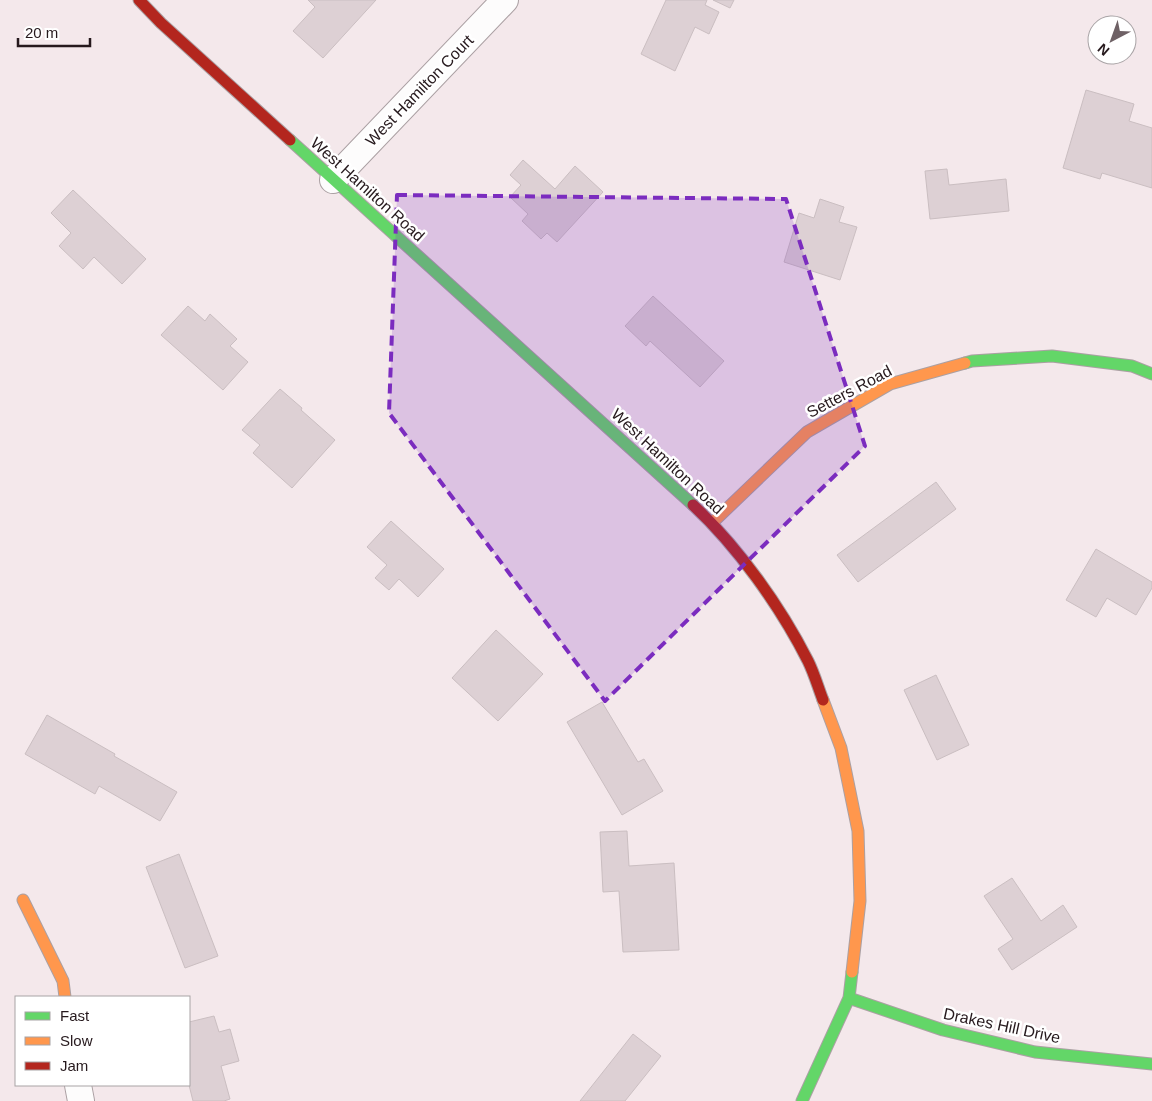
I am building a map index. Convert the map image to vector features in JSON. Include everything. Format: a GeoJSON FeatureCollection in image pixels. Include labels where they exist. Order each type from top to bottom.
{"type":"FeatureCollection","features":[{"type":"Feature","properties":{"kind":"street","name":"West Hamilton Road"},"geometry":{"type":"LineString","coordinates":[[140,0],[161,22],[333,180],[712,523],[774,600],[809,662],[841,748],[858,831],[860,901],[849,998],[802,1101]]}},
{"type":"Feature","properties":{"kind":"street","name":"West Hamilton Court"},"geometry":{"type":"LineString","coordinates":[[333,180],[505,0]]}},
{"type":"Feature","properties":{"kind":"street","name":"Setters Road"},"geometry":{"type":"LineString","coordinates":[[712,523],[807,432],[890,384],[972,361],[1045,356],[1132,366],[1152,374]]}},
{"type":"Feature","properties":{"kind":"street"},"geometry":{"type":"LineString","coordinates":[[22,900],[63,981],[65,996]]}},
{"type":"Feature","properties":{"kind":"street","name":"Drakes Hill Drive"},"geometry":{"type":"LineString","coordinates":[[849,998],[944,1030],[1035,1052],[1152,1064]]}},
{"type":"Feature","properties":{"kind":"street"},"geometry":{"type":"LineString","coordinates":[[78,1086],[81,1101]]}},
{"type":"Feature","properties":{"kind":"highlighted area"},"geometry":{"type":"Polygon","coordinates":[[[397,195],[786,199],[865,446],[605,701],[389,413],[397,195]]]}},
{"type":"Feature","properties":{"kind":"building"},"geometry":{"type":"Polygon","coordinates":[[[308,0],[376,0],[323,58],[293,31],[315,7],[308,0]]]}},
{"type":"Feature","properties":{"kind":"building"},"geometry":{"type":"Polygon","coordinates":[[[666,0],[707,0],[705,5],[719,12],[709,34],[695,27],[675,71],[641,54],[666,0]]]}},
{"type":"Feature","properties":{"kind":"building"},"geometry":{"type":"Polygon","coordinates":[[[713,0],[734,0],[730,8],[713,0]]]}},
{"type":"Feature","properties":{"kind":"building"},"geometry":{"type":"Polygon","coordinates":[[[1086,90],[1134,104],[1129,121],[1152,128],[1152,188],[1102,173],[1100,179],[1063,168],[1086,90]]]}},
{"type":"Feature","properties":{"kind":"building"},"geometry":{"type":"Polygon","coordinates":[[[523,160],[555,189],[575,166],[603,192],[557,242],[547,233],[541,239],[522,221],[528,214],[510,197],[521,185],[510,175],[523,160]]]}},
{"type":"Feature","properties":{"kind":"building"},"geometry":{"type":"Polygon","coordinates":[[[947,169],[949,185],[1006,179],[1009,211],[930,219],[925,171],[947,169]]]}},
{"type":"Feature","properties":{"kind":"building"},"geometry":{"type":"Polygon","coordinates":[[[73,190],[146,259],[122,284],[94,257],[83,269],[59,246],[71,233],[51,213],[73,190]]]}},
{"type":"Feature","properties":{"kind":"building"},"geometry":{"type":"Polygon","coordinates":[[[820,199],[844,207],[839,222],[857,227],[840,280],[784,262],[799,213],[814,218],[820,199]]]}},
{"type":"Feature","properties":{"kind":"building"},"geometry":{"type":"Polygon","coordinates":[[[653,296],[724,361],[700,387],[650,341],[646,346],[625,326],[653,296]]]}},
{"type":"Feature","properties":{"kind":"building"},"geometry":{"type":"Polygon","coordinates":[[[188,306],[205,321],[210,314],[237,339],[230,346],[248,362],[223,390],[161,335],[188,306]]]}},
{"type":"Feature","properties":{"kind":"building"},"geometry":{"type":"Polygon","coordinates":[[[280,389],[335,440],[292,488],[253,453],[260,445],[242,430],[280,389]]]}},
{"type":"Feature","properties":{"kind":"building"},"geometry":{"type":"Polygon","coordinates":[[[936,482],[956,509],[858,582],[837,555],[936,482]]]}},
{"type":"Feature","properties":{"kind":"building"},"geometry":{"type":"Polygon","coordinates":[[[391,521],[444,569],[418,597],[399,579],[389,590],[375,578],[387,565],[367,547],[391,521]]]}},
{"type":"Feature","properties":{"kind":"building"},"geometry":{"type":"Polygon","coordinates":[[[1096,549],[1152,582],[1152,588],[1136,615],[1107,598],[1096,617],[1066,600],[1096,549]]]}},
{"type":"Feature","properties":{"kind":"building"},"geometry":{"type":"Polygon","coordinates":[[[496,630],[543,674],[498,721],[452,678],[496,630]]]}},
{"type":"Feature","properties":{"kind":"building"},"geometry":{"type":"Polygon","coordinates":[[[936,675],[969,745],[937,760],[904,690],[936,675]]]}},
{"type":"Feature","properties":{"kind":"building"},"geometry":{"type":"Polygon","coordinates":[[[602,702],[638,762],[644,759],[663,791],[622,815],[567,722],[602,702]]]}},
{"type":"Feature","properties":{"kind":"building"},"geometry":{"type":"Polygon","coordinates":[[[47,715],[177,792],[160,821],[99,786],[95,794],[25,754],[47,715]]]}},
{"type":"Feature","properties":{"kind":"building"},"geometry":{"type":"Polygon","coordinates":[[[627,831],[629,866],[674,863],[679,950],[623,952],[619,891],[603,892],[600,832],[627,831]]]}},
{"type":"Feature","properties":{"kind":"building"},"geometry":{"type":"Polygon","coordinates":[[[179,854],[218,956],[185,968],[146,867],[179,854]]]}},
{"type":"Feature","properties":{"kind":"building"},"geometry":{"type":"Polygon","coordinates":[[[1012,878],[1041,921],[1063,905],[1077,927],[1012,970],[998,949],[1013,939],[984,896],[1012,878]]]}},
{"type":"Feature","properties":{"kind":"building"},"geometry":{"type":"Polygon","coordinates":[[[214,1016],[219,1032],[230,1029],[239,1061],[221,1066],[230,1099],[224,1101],[193,1101],[189,1086],[190,1022],[214,1016]]]}},
{"type":"Feature","properties":{"kind":"building"},"geometry":{"type":"Polygon","coordinates":[[[633,1034],[661,1056],[625,1101],[580,1101],[633,1034]]]}},
{"type":"Feature","properties":{"kind":"traffic: fast"},"geometry":{"type":"LineString","coordinates":[[290,140],[693,505]]}},
{"type":"Feature","properties":{"kind":"traffic: fast"},"geometry":{"type":"LineString","coordinates":[[965,363],[1052,356],[1132,366],[1152,374]]}},
{"type":"Feature","properties":{"kind":"traffic: fast"},"geometry":{"type":"LineString","coordinates":[[802,1101],[849,998],[852,972]]}},
{"type":"Feature","properties":{"kind":"traffic: fast"},"geometry":{"type":"LineString","coordinates":[[849,998],[943,1030],[1035,1052],[1152,1064]]}},
{"type":"Feature","properties":{"kind":"traffic: slow"},"geometry":{"type":"LineString","coordinates":[[712,523],[807,432],[890,384],[965,363]]}},
{"type":"Feature","properties":{"kind":"traffic: slow"},"geometry":{"type":"LineString","coordinates":[[823,700],[841,748],[858,831],[860,901],[852,972]]}},
{"type":"Feature","properties":{"kind":"traffic: slow"},"geometry":{"type":"LineString","coordinates":[[23,900],[63,981],[65,996]]}},
{"type":"Feature","properties":{"kind":"traffic: jam"},"geometry":{"type":"LineString","coordinates":[[139,0],[161,23],[290,140]]}},
{"type":"Feature","properties":{"kind":"traffic: jam"},"geometry":{"type":"LineString","coordinates":[[693,505],[742,558],[785,619],[808,661],[823,700]]}}]}
